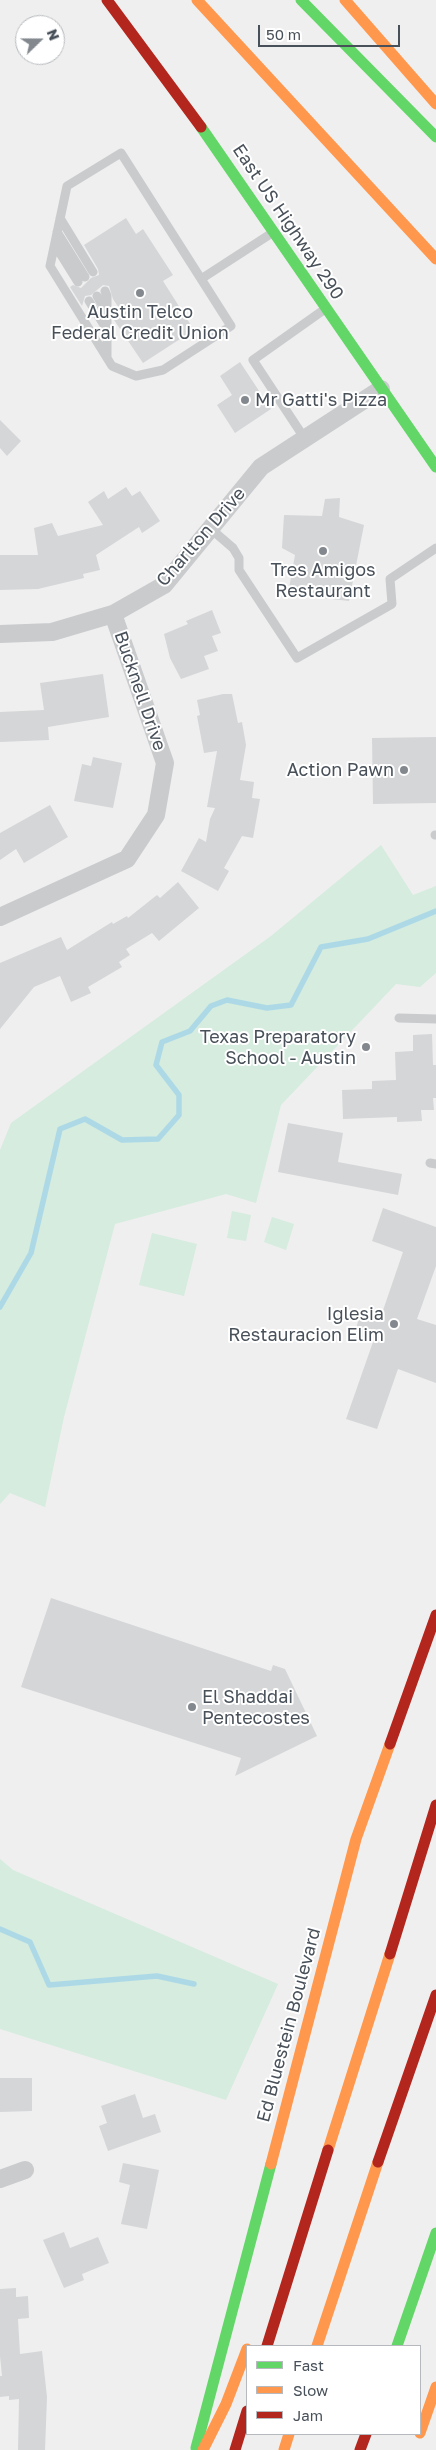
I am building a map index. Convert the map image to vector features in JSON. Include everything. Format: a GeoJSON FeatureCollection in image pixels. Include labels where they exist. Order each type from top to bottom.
{"type":"FeatureCollection","features":[{"type":"Feature","properties":{"kind":"main road","name":"East US Highway 290"},"geometry":{"type":"LineString","coordinates":[[107,0],[213,144],[436,467]]}},
{"type":"Feature","properties":{"kind":"main road"},"geometry":{"type":"LineString","coordinates":[[197,0],[436,259]]}},
{"type":"Feature","properties":{"kind":"main road"},"geometry":{"type":"LineString","coordinates":[[301,0],[436,137]]}},
{"type":"Feature","properties":{"kind":"main road"},"geometry":{"type":"LineString","coordinates":[[344,0],[436,104]]}},
{"type":"Feature","properties":{"kind":"main road","name":"Ed Bluestein Boulevard"},"geometry":{"type":"LineString","coordinates":[[196,2450],[356,1839],[436,1615]]}},
{"type":"Feature","properties":{"kind":"main road"},"geometry":{"type":"LineString","coordinates":[[267,2345],[436,1806]]}},
{"type":"Feature","properties":{"kind":"main road"},"geometry":{"type":"LineString","coordinates":[[280,2264],[415,1915]]}},
{"type":"Feature","properties":{"kind":"main road"},"geometry":{"type":"LineString","coordinates":[[317,2345],[356,2225],[436,1995]]}},
{"type":"Feature","properties":{"kind":"main road"},"geometry":{"type":"LineString","coordinates":[[396,2345],[436,2233]]}},
{"type":"Feature","properties":{"kind":"main road"},"geometry":{"type":"LineString","coordinates":[[203,2450],[226,2404],[246,2352]]}},
{"type":"Feature","properties":{"kind":"main road"},"geometry":{"type":"LineString","coordinates":[[421,2430],[436,2387]]}},
{"type":"Feature","properties":{"kind":"main road"},"geometry":{"type":"LineString","coordinates":[[235,2450],[246,2414]]}},
{"type":"Feature","properties":{"kind":"main road"},"geometry":{"type":"LineString","coordinates":[[284,2450],[289,2435]]}},
{"type":"Feature","properties":{"kind":"main road"},"geometry":{"type":"LineString","coordinates":[[360,2450],[366,2435]]}},
{"type":"Feature","properties":{"kind":"street","name":"Charlton Drive"},"geometry":{"type":"LineString","coordinates":[[0,634],[52,632],[113,614],[164,585],[261,467],[381,389]]}},
{"type":"Feature","properties":{"kind":"street","name":"Bucknell Drive"},"geometry":{"type":"LineString","coordinates":[[0,917],[127,858],[156,815],[165,763],[113,614]]}},
{"type":"Feature","properties":{"kind":"street"},"geometry":{"type":"LineString","coordinates":[[0,2179],[25,2170]]}},
{"type":"Feature","properties":{"kind":"lane"},"geometry":{"type":"LineString","coordinates":[[122,153],[231,326],[164,370],[136,376],[112,366],[50,266],[60,218],[67,186],[122,153]]}},
{"type":"Feature","properties":{"kind":"lane"},"geometry":{"type":"LineString","coordinates":[[60,218],[85,277]]}},
{"type":"Feature","properties":{"kind":"lane"},"geometry":{"type":"LineString","coordinates":[[58,232],[85,277]]}},
{"type":"Feature","properties":{"kind":"lane"},"geometry":{"type":"LineString","coordinates":[[201,279],[274,232]]}},
{"type":"Feature","properties":{"kind":"lane"},"geometry":{"type":"LineString","coordinates":[[55,244],[85,277]]}},
{"type":"Feature","properties":{"kind":"lane"},"geometry":{"type":"LineString","coordinates":[[107,330],[97,296],[107,296],[107,330],[107,358]]}},
{"type":"Feature","properties":{"kind":"lane"},"geometry":{"type":"LineString","coordinates":[[305,439],[253,360],[326,309]]}},
{"type":"Feature","properties":{"kind":"lane"},"geometry":{"type":"LineString","coordinates":[[211,529],[233,548],[239,558],[239,570],[297,658],[392,604],[390,579],[436,548]]}},
{"type":"Feature","properties":{"kind":"lane"},"geometry":{"type":"LineString","coordinates":[[399,1018],[436,1019]]}},
{"type":"Feature","properties":{"kind":"green space"},"geometry":{"type":"Polygon","coordinates":[[[381,845],[413,895],[436,886],[436,973],[420,987],[396,984],[281,1105],[256,1203],[226,1194],[115,1224],[64,1417],[45,1507],[10,1493],[0,1504],[0,1150],[11,1123],[271,936],[381,845]]]}},
{"type":"Feature","properties":{"kind":"green space"},"geometry":{"type":"Polygon","coordinates":[[[232,1211],[251,1215],[246,1241],[227,1238],[232,1211]]]}},
{"type":"Feature","properties":{"kind":"green space"},"geometry":{"type":"Polygon","coordinates":[[[272,1217],[294,1224],[286,1250],[264,1242],[272,1217]]]}},
{"type":"Feature","properties":{"kind":"green space"},"geometry":{"type":"Polygon","coordinates":[[[152,1233],[197,1244],[184,1296],[139,1285],[152,1233]]]}},
{"type":"Feature","properties":{"kind":"green space"},"geometry":{"type":"Polygon","coordinates":[[[0,1859],[13,1870],[278,1984],[226,2100],[0,2029],[0,1859]]]}},
{"type":"Feature","properties":{"kind":"building","name":"Austin Telco Federal Credit Union"},"geometry":{"type":"Polygon","coordinates":[[[126,218],[136,234],[143,229],[173,275],[163,281],[194,330],[143,363],[114,320],[123,314],[113,299],[109,286],[103,285],[91,295],[85,296],[82,306],[70,287],[73,285],[81,288],[91,278],[99,275],[98,269],[84,245],[126,218]]]}},
{"type":"Feature","properties":{"kind":"building","name":"Mr Gatti's Pizza"},"geometry":{"type":"Polygon","coordinates":[[[240,362],[271,409],[235,433],[217,405],[232,395],[220,376],[240,362]]]}},
{"type":"Feature","properties":{"kind":"building"},"geometry":{"type":"Polygon","coordinates":[[[0,420],[21,441],[7,456],[0,448],[0,420]]]}},
{"type":"Feature","properties":{"kind":"building"},"geometry":{"type":"Polygon","coordinates":[[[126,487],[132,496],[140,491],[160,521],[142,533],[139,527],[96,555],[100,570],[83,574],[84,578],[38,589],[0,590],[0,555],[38,555],[34,528],[52,523],[58,536],[103,525],[88,502],[104,491],[108,499],[126,487]]]}},
{"type":"Feature","properties":{"kind":"building","name":"Tres Amigos Restaurant"},"geometry":{"type":"Polygon","coordinates":[[[340,498],[339,517],[364,525],[349,601],[288,594],[295,555],[282,548],[284,515],[322,516],[325,499],[340,498]]]}},
{"type":"Feature","properties":{"kind":"building"},"geometry":{"type":"Polygon","coordinates":[[[212,610],[221,633],[212,636],[218,651],[204,656],[209,669],[181,679],[170,658],[164,634],[188,624],[186,621],[212,610]]]}},
{"type":"Feature","properties":{"kind":"building"},"geometry":{"type":"Polygon","coordinates":[[[103,674],[109,717],[48,727],[49,740],[0,742],[0,712],[44,710],[40,683],[103,674]]]}},
{"type":"Feature","properties":{"kind":"building"},"geometry":{"type":"Polygon","coordinates":[[[223,694],[232,694],[238,723],[242,722],[246,745],[240,780],[254,782],[252,798],[260,799],[253,838],[242,836],[224,868],[229,871],[218,891],[181,871],[199,838],[206,842],[210,819],[215,808],[207,807],[217,751],[204,753],[197,716],[200,715],[197,700],[223,694]]]}},
{"type":"Feature","properties":{"kind":"building","name":"Action Pawn"},"geometry":{"type":"Polygon","coordinates":[[[436,737],[436,803],[373,804],[372,738],[436,737]]]}},
{"type":"Feature","properties":{"kind":"building"},"geometry":{"type":"Polygon","coordinates":[[[93,757],[122,763],[113,808],[74,801],[82,764],[91,766],[93,757]]]}},
{"type":"Feature","properties":{"kind":"building"},"geometry":{"type":"Polygon","coordinates":[[[50,805],[68,837],[24,863],[16,849],[0,860],[0,833],[50,805]]]}},
{"type":"Feature","properties":{"kind":"building"},"geometry":{"type":"Polygon","coordinates":[[[178,882],[199,908],[159,941],[152,933],[126,949],[130,955],[119,962],[122,967],[88,987],[91,993],[71,1002],[60,976],[34,987],[0,1029],[0,963],[61,937],[67,950],[112,922],[113,924],[127,916],[128,918],[157,895],[160,898],[178,882]]]}},
{"type":"Feature","properties":{"kind":"building"},"geometry":{"type":"Polygon","coordinates":[[[432,1034],[433,1065],[436,1065],[436,1098],[433,1098],[434,1110],[421,1110],[422,1121],[397,1122],[397,1117],[343,1119],[342,1090],[372,1089],[372,1081],[396,1080],[395,1052],[413,1051],[413,1035],[432,1034]]]}},
{"type":"Feature","properties":{"kind":"building"},"geometry":{"type":"Polygon","coordinates":[[[288,1123],[343,1133],[338,1162],[402,1174],[398,1195],[278,1172],[288,1123]]]}},
{"type":"Feature","properties":{"kind":"building","name":"Iglesia Restauracion Elim"},"geometry":{"type":"Polygon","coordinates":[[[383,1208],[436,1227],[436,1266],[417,1319],[436,1325],[436,1383],[398,1369],[377,1429],[346,1419],[373,1342],[354,1335],[360,1315],[379,1322],[403,1252],[372,1241],[383,1208]]]}},
{"type":"Feature","properties":{"kind":"building","name":"El Shaddai Pentecostes"},"geometry":{"type":"Polygon","coordinates":[[[51,1598],[271,1671],[273,1665],[285,1669],[317,1736],[235,1776],[241,1758],[21,1687],[51,1598]]]}},
{"type":"Feature","properties":{"kind":"building"},"geometry":{"type":"Polygon","coordinates":[[[0,2078],[32,2078],[32,2111],[0,2112],[0,2078]]]}},
{"type":"Feature","properties":{"kind":"building"},"geometry":{"type":"Polygon","coordinates":[[[135,2094],[143,2118],[155,2114],[161,2132],[108,2151],[99,2126],[107,2123],[101,2106],[135,2094]]]}},
{"type":"Feature","properties":{"kind":"building"},"geometry":{"type":"Polygon","coordinates":[[[123,2163],[159,2170],[147,2229],[121,2224],[130,2185],[119,2182],[123,2163]]]}},
{"type":"Feature","properties":{"kind":"building"},"geometry":{"type":"Polygon","coordinates":[[[64,2232],[70,2248],[98,2237],[109,2263],[82,2274],[84,2280],[64,2288],[43,2240],[64,2232]]]}},
{"type":"Feature","properties":{"kind":"building"},"geometry":{"type":"Polygon","coordinates":[[[16,2288],[16,2297],[28,2296],[29,2318],[18,2319],[20,2354],[42,2351],[47,2397],[45,2450],[18,2450],[19,2399],[9,2400],[9,2396],[0,2397],[0,2376],[2,2376],[0,2356],[0,2289],[16,2288]]]}},
{"type":"Feature","properties":{"kind":"waterway"},"geometry":{"type":"LineString","coordinates":[[0,1307],[31,1253],[60,1129],[85,1119],[122,1140],[158,1139],[179,1115],[179,1095],[156,1065],[162,1042],[190,1031],[211,1006],[227,1000],[267,1008],[291,1005],[321,947],[368,939],[436,911]]}},
{"type":"Feature","properties":{"kind":"waterway"},"geometry":{"type":"LineString","coordinates":[[0,1929],[30,1942],[49,1985],[157,1976],[194,1984]]}},
{"type":"Feature","properties":{"kind":"traffic: fast"},"geometry":{"type":"LineString","coordinates":[[301,0],[436,137]]}},
{"type":"Feature","properties":{"kind":"traffic: fast"},"geometry":{"type":"LineString","coordinates":[[201,127],[436,467]]}},
{"type":"Feature","properties":{"kind":"traffic: fast"},"geometry":{"type":"LineString","coordinates":[[196,2448],[271,2164]]}},
{"type":"Feature","properties":{"kind":"traffic: fast"},"geometry":{"type":"LineString","coordinates":[[397,2345],[436,2233]]}},
{"type":"Feature","properties":{"kind":"traffic: slow"},"geometry":{"type":"LineString","coordinates":[[197,0],[436,259]]}},
{"type":"Feature","properties":{"kind":"traffic: slow"},"geometry":{"type":"LineString","coordinates":[[345,0],[436,104]]}},
{"type":"Feature","properties":{"kind":"traffic: slow"},"geometry":{"type":"LineString","coordinates":[[271,2164],[356,1839],[390,1744]]}},
{"type":"Feature","properties":{"kind":"traffic: slow"},"geometry":{"type":"LineString","coordinates":[[328,2150],[390,1954]]}},
{"type":"Feature","properties":{"kind":"traffic: slow"},"geometry":{"type":"LineString","coordinates":[[317,2345],[378,2162]]}},
{"type":"Feature","properties":{"kind":"traffic: slow"},"geometry":{"type":"LineString","coordinates":[[203,2450],[226,2404],[246,2352]]}},
{"type":"Feature","properties":{"kind":"traffic: slow"},"geometry":{"type":"LineString","coordinates":[[421,2430],[436,2387]]}},
{"type":"Feature","properties":{"kind":"traffic: slow"},"geometry":{"type":"LineString","coordinates":[[284,2450],[289,2435]]}},
{"type":"Feature","properties":{"kind":"traffic: jam"},"geometry":{"type":"LineString","coordinates":[[107,0],[201,127]]}},
{"type":"Feature","properties":{"kind":"traffic: jam"},"geometry":{"type":"LineString","coordinates":[[390,1744],[436,1615]]}},
{"type":"Feature","properties":{"kind":"traffic: jam"},"geometry":{"type":"LineString","coordinates":[[390,1954],[436,1805]]}},
{"type":"Feature","properties":{"kind":"traffic: jam"},"geometry":{"type":"LineString","coordinates":[[378,2162],[436,1995]]}},
{"type":"Feature","properties":{"kind":"traffic: jam"},"geometry":{"type":"LineString","coordinates":[[267,2345],[328,2150]]}},
{"type":"Feature","properties":{"kind":"traffic: jam"},"geometry":{"type":"LineString","coordinates":[[235,2450],[246,2414]]}},
{"type":"Feature","properties":{"kind":"traffic: jam"},"geometry":{"type":"LineString","coordinates":[[360,2450],[366,2435]]}},
{"type":"Feature","properties":{"kind":"place","name":"Austin Telco Federal Credit Union"},"geometry":{"type":"Point","coordinates":[140,293]}},
{"type":"Feature","properties":{"kind":"place","name":"Mr Gatti's Pizza"},"geometry":{"type":"Point","coordinates":[245,400]}},
{"type":"Feature","properties":{"kind":"place","name":"Tres Amigos Restaurant"},"geometry":{"type":"Point","coordinates":[323,551]}},
{"type":"Feature","properties":{"kind":"place","name":"Action Pawn"},"geometry":{"type":"Point","coordinates":[404,770]}},
{"type":"Feature","properties":{"kind":"place","name":"Texas Preparatory School - Austin"},"geometry":{"type":"Point","coordinates":[366,1047]}},
{"type":"Feature","properties":{"kind":"place","name":"Iglesia Restauracion Elim"},"geometry":{"type":"Point","coordinates":[394,1324]}},
{"type":"Feature","properties":{"kind":"place","name":"El Shaddai Pentecostes"},"geometry":{"type":"Point","coordinates":[192,1707]}}]}
